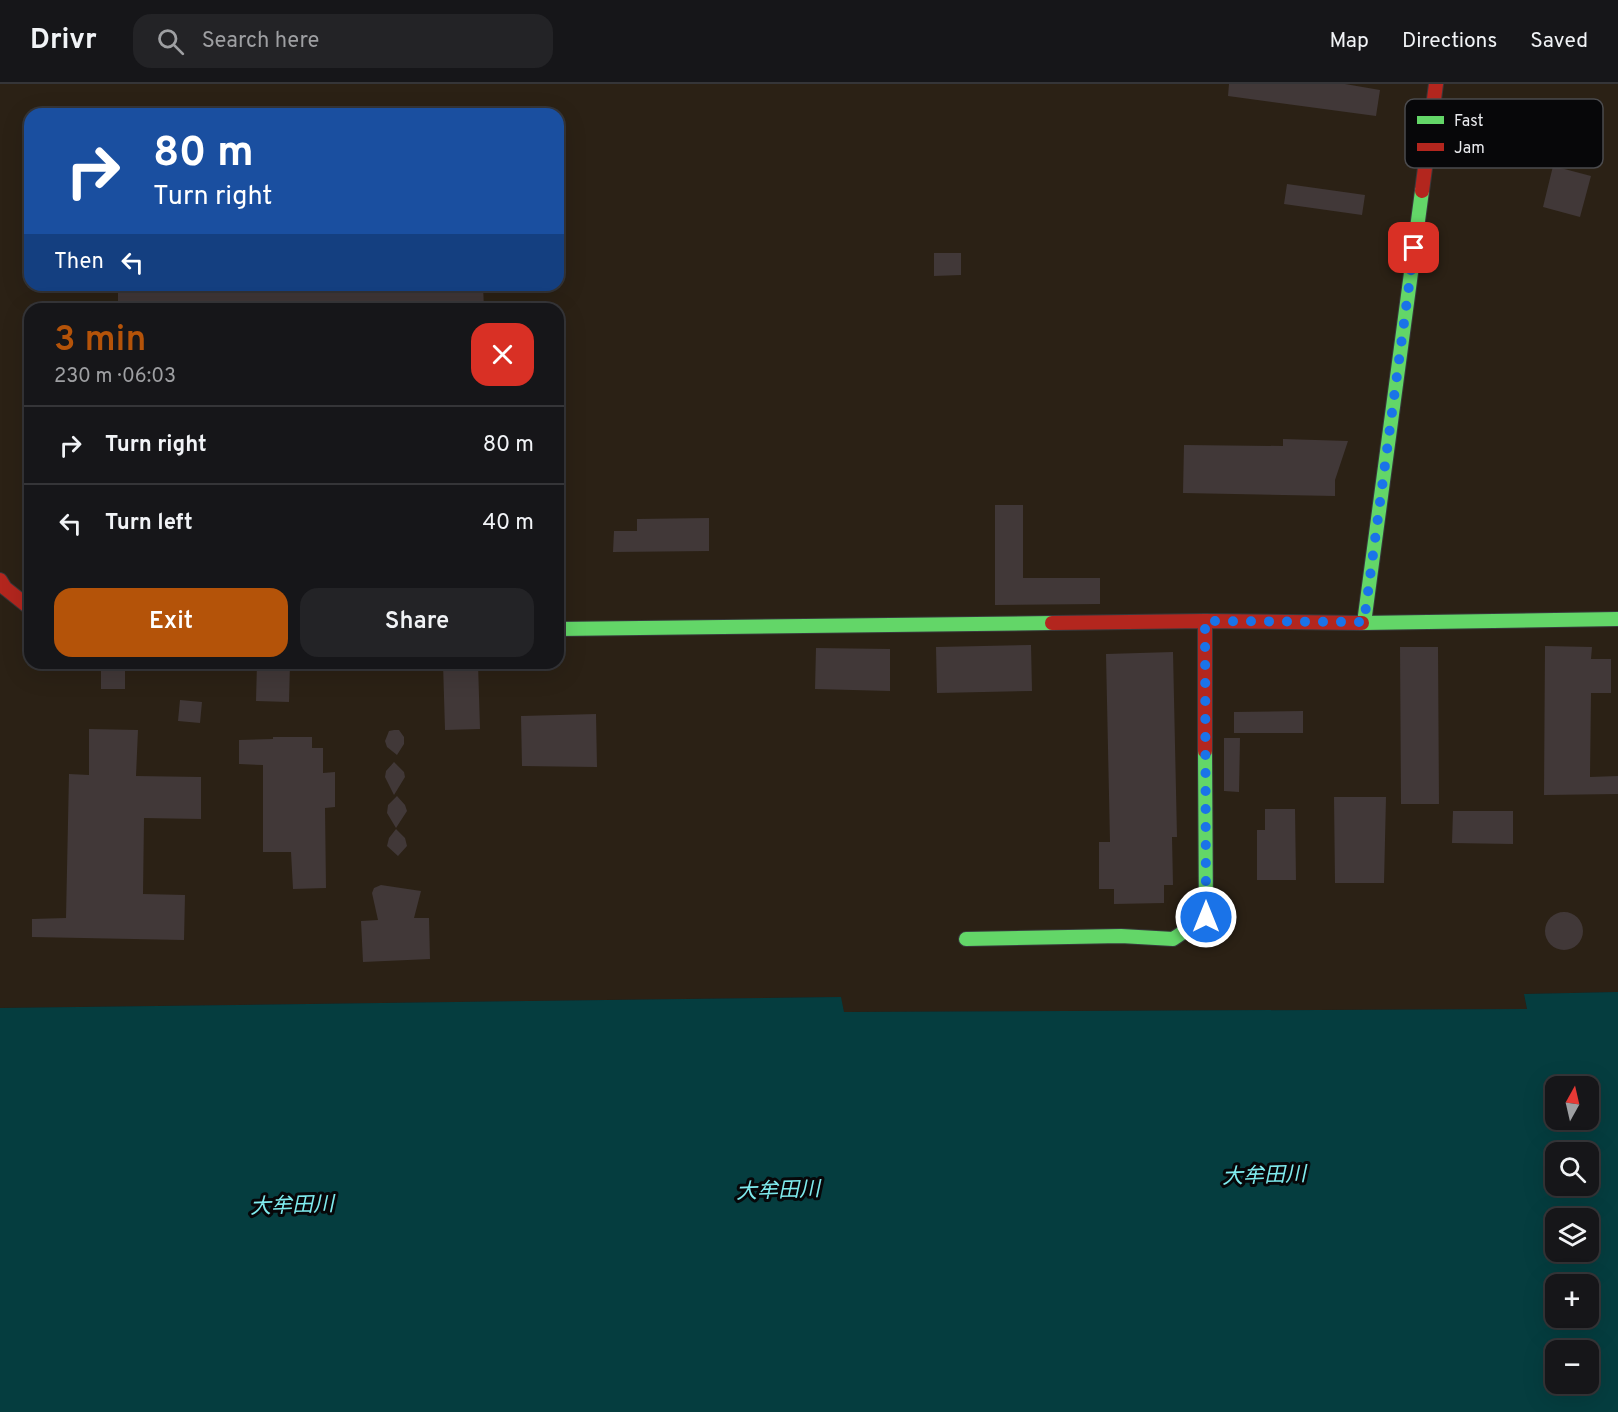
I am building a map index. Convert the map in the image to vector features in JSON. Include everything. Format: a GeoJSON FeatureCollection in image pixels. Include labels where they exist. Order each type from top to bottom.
{"type":"FeatureCollection","features":[{"type":"Feature","properties":{"kind":"street"},"geometry":{"type":"LineString","coordinates":[[1434,99],[1436,84]]}},
{"type":"Feature","properties":{"kind":"street"},"geometry":{"type":"LineString","coordinates":[[1364,622],[1425,168]]}},
{"type":"Feature","properties":{"kind":"street"},"geometry":{"type":"LineString","coordinates":[[0,580],[5,588],[24,603]]}},
{"type":"Feature","properties":{"kind":"street"},"geometry":{"type":"LineString","coordinates":[[564,629],[1205,621],[1618,619]]}},
{"type":"Feature","properties":{"kind":"street"},"geometry":{"type":"LineString","coordinates":[[966,939],[1121,936],[1173,939],[1206,917],[1205,621]]}},
{"type":"Feature","properties":{"kind":"shaded area"},"geometry":{"type":"Polygon","coordinates":[[[0,84],[1618,84],[1618,992],[1524,994],[1527,1009],[844,1012],[840,997],[0,1008],[0,84]]]}},
{"type":"Feature","properties":{"kind":"water","name":"大牟田川"},"geometry":{"type":"Polygon","coordinates":[[[1618,992],[1618,1412],[0,1412],[0,1008],[841,997],[844,1012],[1527,1009],[1524,994],[1618,992]]]}},
{"type":"Feature","properties":{"kind":"building"},"geometry":{"type":"Polygon","coordinates":[[[1229,84],[1345,84],[1380,90],[1376,116],[1228,96],[1229,84]]]}},
{"type":"Feature","properties":{"kind":"building"},"geometry":{"type":"Polygon","coordinates":[[[1553,168],[1591,176],[1580,217],[1543,207],[1553,168]]]}},
{"type":"Feature","properties":{"kind":"building"},"geometry":{"type":"Polygon","coordinates":[[[1287,184],[1365,195],[1362,215],[1284,204],[1287,184]]]}},
{"type":"Feature","properties":{"kind":"building"},"geometry":{"type":"Polygon","coordinates":[[[934,253],[961,253],[961,275],[934,276],[934,253]]]}},
{"type":"Feature","properties":{"kind":"building"},"geometry":{"type":"Polygon","coordinates":[[[118,291],[483,291],[484,303],[118,303],[118,291]]]}},
{"type":"Feature","properties":{"kind":"building"},"geometry":{"type":"Polygon","coordinates":[[[1283,439],[1348,441],[1335,480],[1335,496],[1183,493],[1184,445],[1283,446],[1283,439]]]}},
{"type":"Feature","properties":{"kind":"building"},"geometry":{"type":"Polygon","coordinates":[[[995,505],[1023,505],[1023,578],[1100,578],[1100,604],[995,605],[995,505]]]}},
{"type":"Feature","properties":{"kind":"building"},"geometry":{"type":"Polygon","coordinates":[[[709,518],[709,551],[613,552],[614,531],[637,531],[637,519],[709,518]]]}},
{"type":"Feature","properties":{"kind":"building"},"geometry":{"type":"Polygon","coordinates":[[[1031,645],[1032,691],[937,693],[936,647],[1031,645]]]}},
{"type":"Feature","properties":{"kind":"building"},"geometry":{"type":"Polygon","coordinates":[[[1545,646],[1592,647],[1591,659],[1611,659],[1611,693],[1591,693],[1590,777],[1618,776],[1618,794],[1544,795],[1545,646]]]}},
{"type":"Feature","properties":{"kind":"building"},"geometry":{"type":"Polygon","coordinates":[[[1400,647],[1438,647],[1439,804],[1401,804],[1400,647]]]}},
{"type":"Feature","properties":{"kind":"building"},"geometry":{"type":"Polygon","coordinates":[[[816,648],[890,649],[890,691],[815,689],[816,648]]]}},
{"type":"Feature","properties":{"kind":"building"},"geometry":{"type":"Polygon","coordinates":[[[1173,652],[1177,837],[1172,837],[1173,885],[1164,885],[1164,903],[1114,904],[1114,889],[1099,889],[1099,842],[1110,842],[1106,654],[1173,652]]]}},
{"type":"Feature","properties":{"kind":"building"},"geometry":{"type":"Polygon","coordinates":[[[101,669],[125,669],[125,689],[101,689],[101,669]]]}},
{"type":"Feature","properties":{"kind":"building"},"geometry":{"type":"Polygon","coordinates":[[[257,669],[290,669],[289,702],[256,701],[257,669]]]}},
{"type":"Feature","properties":{"kind":"building"},"geometry":{"type":"Polygon","coordinates":[[[443,669],[478,669],[480,729],[445,730],[443,669]]]}},
{"type":"Feature","properties":{"kind":"building"},"geometry":{"type":"Polygon","coordinates":[[[180,700],[202,702],[200,723],[178,721],[180,700]]]}},
{"type":"Feature","properties":{"kind":"building"},"geometry":{"type":"Polygon","coordinates":[[[1303,711],[1303,733],[1234,733],[1234,712],[1303,711]]]}},
{"type":"Feature","properties":{"kind":"building"},"geometry":{"type":"Polygon","coordinates":[[[596,714],[597,767],[522,766],[521,716],[596,714]]]}},
{"type":"Feature","properties":{"kind":"building"},"geometry":{"type":"Polygon","coordinates":[[[89,729],[138,730],[136,776],[201,777],[201,819],[144,818],[143,894],[185,895],[184,940],[32,937],[32,919],[66,918],[69,774],[89,775],[89,729]]]}},
{"type":"Feature","properties":{"kind":"building"},"geometry":{"type":"Polygon","coordinates":[[[399,730],[404,737],[404,744],[397,755],[387,747],[385,741],[389,731],[399,730]]]}},
{"type":"Feature","properties":{"kind":"building"},"geometry":{"type":"Polygon","coordinates":[[[273,737],[312,737],[312,748],[323,748],[323,773],[335,772],[335,807],[325,808],[326,888],[293,889],[291,852],[263,852],[263,765],[239,764],[239,740],[273,739],[273,737]]]}},
{"type":"Feature","properties":{"kind":"building"},"geometry":{"type":"Polygon","coordinates":[[[1224,738],[1240,738],[1239,792],[1224,791],[1224,738]]]}},
{"type":"Feature","properties":{"kind":"building"},"geometry":{"type":"Polygon","coordinates":[[[394,762],[404,772],[405,777],[394,795],[385,777],[386,771],[394,762]]]}},
{"type":"Feature","properties":{"kind":"building"},"geometry":{"type":"Polygon","coordinates":[[[397,796],[407,811],[396,828],[387,813],[388,805],[397,796]]]}},
{"type":"Feature","properties":{"kind":"building"},"geometry":{"type":"Polygon","coordinates":[[[1334,797],[1386,797],[1384,883],[1335,883],[1334,797]]]}},
{"type":"Feature","properties":{"kind":"building"},"geometry":{"type":"Polygon","coordinates":[[[1265,809],[1295,809],[1296,880],[1257,880],[1257,830],[1265,830],[1265,809]]]}},
{"type":"Feature","properties":{"kind":"building"},"geometry":{"type":"Polygon","coordinates":[[[1453,811],[1513,811],[1513,844],[1452,843],[1453,811]]]}},
{"type":"Feature","properties":{"kind":"building"},"geometry":{"type":"Polygon","coordinates":[[[396,829],[405,838],[407,846],[398,856],[387,846],[389,838],[396,829]]]}},
{"type":"Feature","properties":{"kind":"building"},"geometry":{"type":"Polygon","coordinates":[[[381,885],[421,891],[414,918],[429,918],[430,959],[363,962],[361,921],[378,920],[372,893],[374,888],[381,885]]]}},
{"type":"Feature","properties":{"kind":"building"},"geometry":{"type":"Polygon","coordinates":[[[1564,912],[1577,918],[1583,931],[1577,944],[1564,950],[1551,944],[1545,931],[1551,918],[1564,912]]]}},
{"type":"Feature","properties":{"kind":"traffic: fast"},"geometry":{"type":"LineString","coordinates":[[1364,623],[1422,191]]}},
{"type":"Feature","properties":{"kind":"traffic: fast"},"geometry":{"type":"LineString","coordinates":[[1362,623],[1618,619]]}},
{"type":"Feature","properties":{"kind":"traffic: fast"},"geometry":{"type":"LineString","coordinates":[[564,629],[1052,623]]}},
{"type":"Feature","properties":{"kind":"traffic: fast"},"geometry":{"type":"LineString","coordinates":[[966,939],[1121,936],[1173,939],[1206,917],[1205,751]]}},
{"type":"Feature","properties":{"kind":"traffic: jam"},"geometry":{"type":"LineString","coordinates":[[1434,99],[1436,84]]}},
{"type":"Feature","properties":{"kind":"traffic: jam"},"geometry":{"type":"LineString","coordinates":[[1422,191],[1425,168]]}},
{"type":"Feature","properties":{"kind":"traffic: jam"},"geometry":{"type":"LineString","coordinates":[[0,580],[5,588],[24,603]]}},
{"type":"Feature","properties":{"kind":"traffic: jam"},"geometry":{"type":"LineString","coordinates":[[1052,623],[1205,621],[1362,623]]}},
{"type":"Feature","properties":{"kind":"traffic: jam"},"geometry":{"type":"LineString","coordinates":[[1205,621],[1205,751]]}},
{"type":"Feature","properties":{"kind":"route"},"geometry":{"type":"LineString","coordinates":[[1206,917],[1205,621],[1364,622],[1414,248]]}}]}
